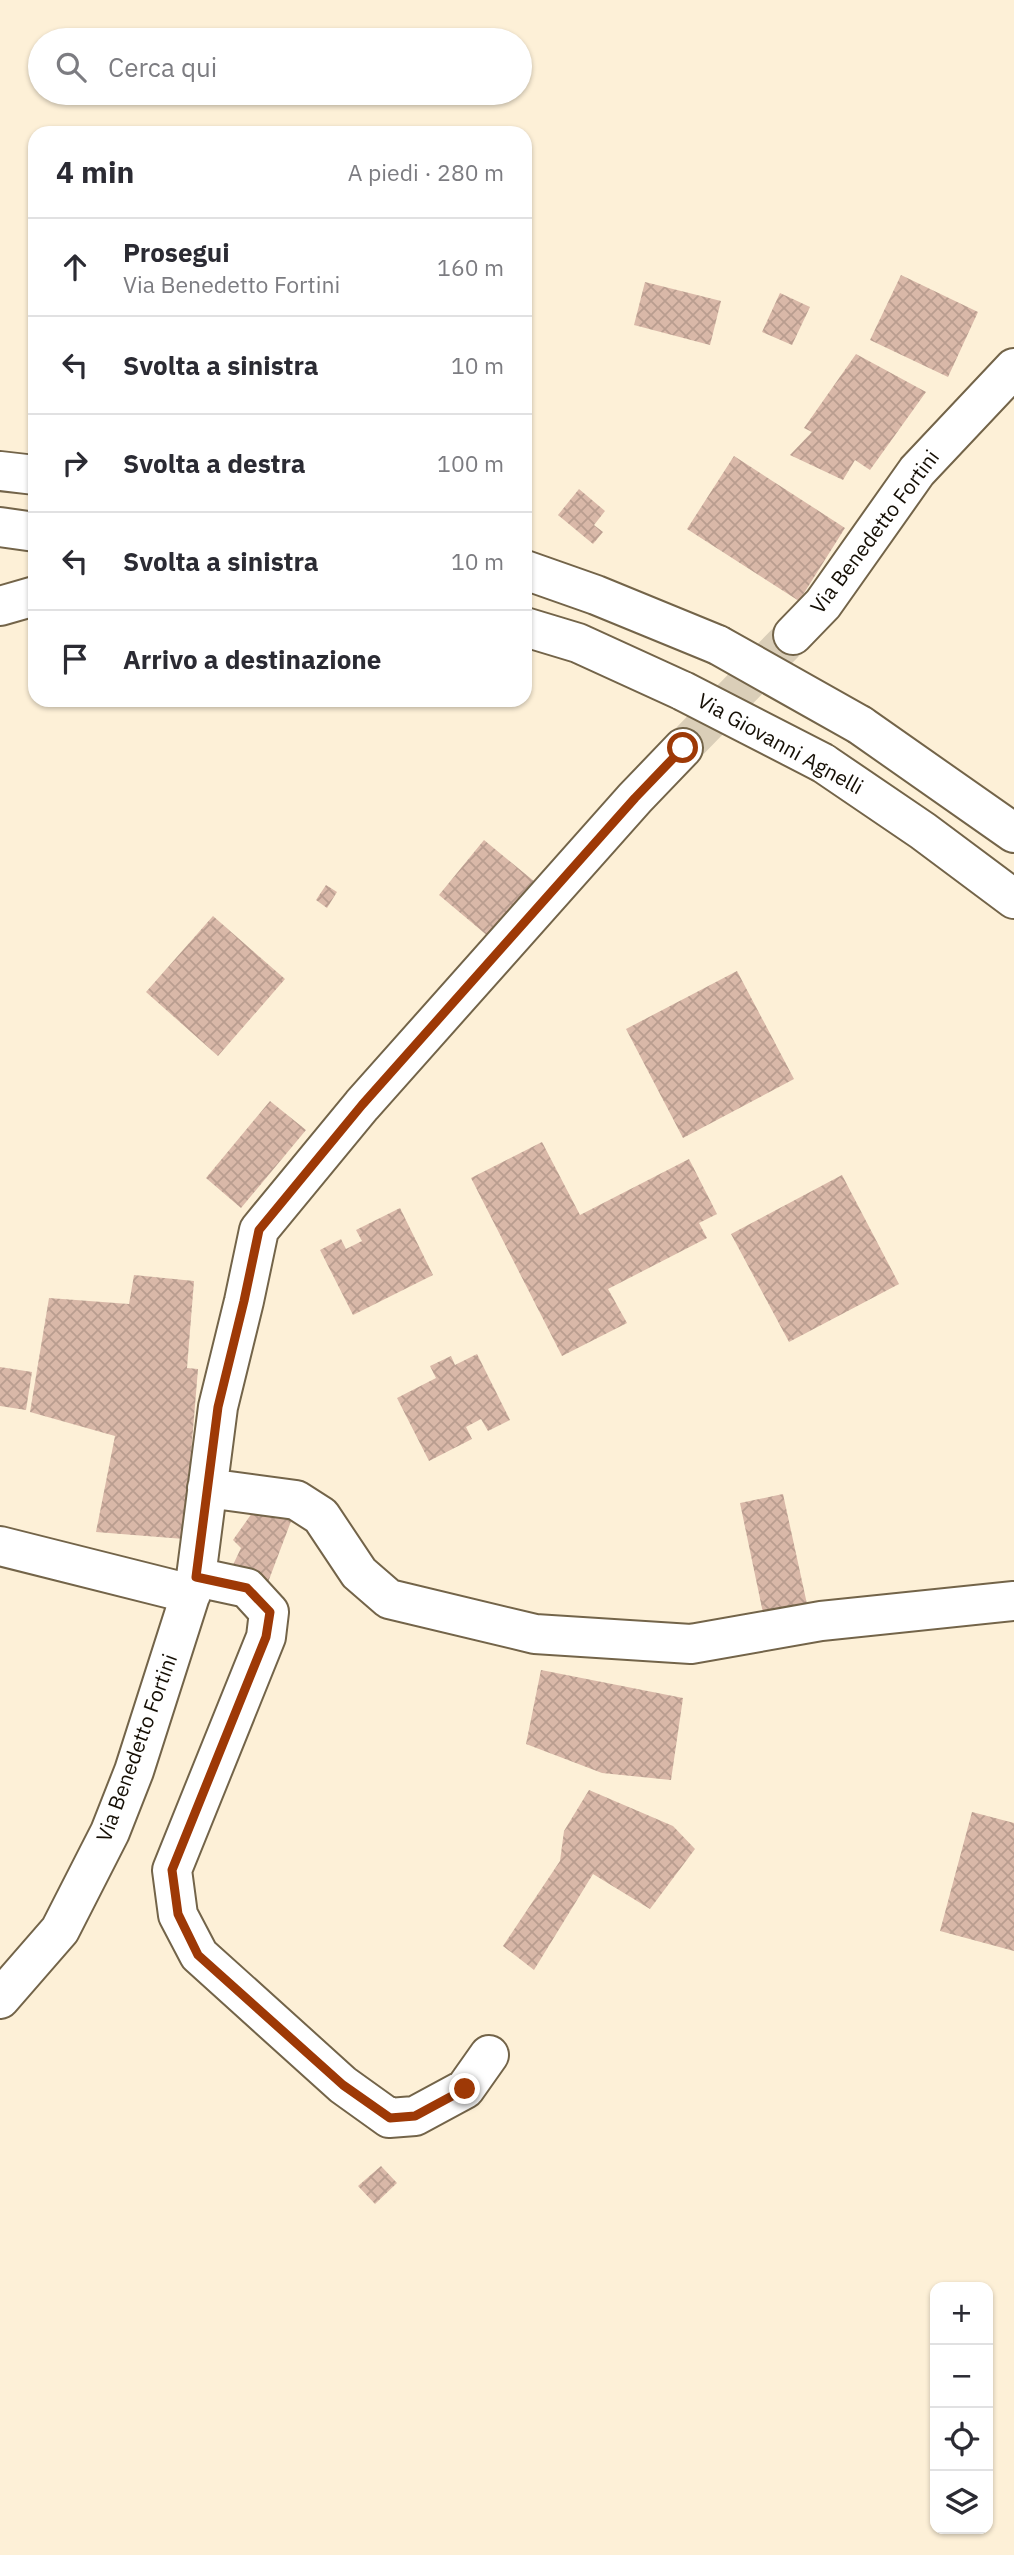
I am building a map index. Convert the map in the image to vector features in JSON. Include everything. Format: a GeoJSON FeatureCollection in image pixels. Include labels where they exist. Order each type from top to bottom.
{"type":"FeatureCollection","features":[{"type":"Feature","properties":{"kind":"main road","name":"Via Benedetto Fortini"},"geometry":{"type":"LineString","coordinates":[[793,635],[822,604],[917,471],[1014,368]]}},
{"type":"Feature","properties":{"kind":"main road"},"geometry":{"type":"LineString","coordinates":[[0,471],[28,474]]}},
{"type":"Feature","properties":{"kind":"main road"},"geometry":{"type":"LineString","coordinates":[[0,527],[28,531]]}},
{"type":"Feature","properties":{"kind":"main road"},"geometry":{"type":"LineString","coordinates":[[532,571],[596,594],[718,645],[860,725],[1014,833]]}},
{"type":"Feature","properties":{"kind":"main road"},"geometry":{"type":"LineString","coordinates":[[0,606],[28,598]]}},
{"type":"Feature","properties":{"kind":"main road","name":"Via Giovanni Agnelli"},"geometry":{"type":"LineString","coordinates":[[532,628],[579,643],[683,691],[823,763],[923,831],[1014,899]]}},
{"type":"Feature","properties":{"kind":"main road","name":"Via Benedetto Fortini"},"geometry":{"type":"LineString","coordinates":[[0,1998],[60,1930],[110,1832],[134,1771],[193,1586],[218,1407],[259,1230],[371,1094],[635,798],[683,748]]}},
{"type":"Feature","properties":{"kind":"main road"},"geometry":{"type":"LineString","coordinates":[[207,1488],[296,1500],[321,1516],[359,1573],[389,1599],[535,1634],[691,1644],[821,1621],[1014,1601]]}},
{"type":"Feature","properties":{"kind":"main road"},"geometry":{"type":"LineString","coordinates":[[0,1546],[193,1586],[247,1588],[270,1612],[266,1637],[172,1870],[178,1914],[198,1955],[343,2085],[390,2118],[415,2116],[465,2089],[489,2055]]}},
{"type":"Feature","properties":{"kind":"building"},"geometry":{"type":"Polygon","coordinates":[[[901,275],[978,312],[948,377],[870,340],[901,275]]]}},
{"type":"Feature","properties":{"kind":"building"},"geometry":{"type":"Polygon","coordinates":[[[645,282],[721,301],[710,345],[634,325],[645,282]]]}},
{"type":"Feature","properties":{"kind":"building"},"geometry":{"type":"Polygon","coordinates":[[[780,293],[810,307],[792,345],[762,332],[780,293]]]}},
{"type":"Feature","properties":{"kind":"building"},"geometry":{"type":"Polygon","coordinates":[[[856,354],[926,392],[870,470],[855,460],[843,480],[790,455],[812,432],[804,428],[856,354]]]}},
{"type":"Feature","properties":{"kind":"building"},"geometry":{"type":"Polygon","coordinates":[[[734,456],[845,528],[799,601],[687,529],[734,456]]]}},
{"type":"Feature","properties":{"kind":"building"},"geometry":{"type":"Polygon","coordinates":[[[579,489],[605,511],[594,525],[603,532],[593,544],[558,515],[579,489]]]}},
{"type":"Feature","properties":{"kind":"building"},"geometry":{"type":"Polygon","coordinates":[[[484,840],[535,882],[489,937],[439,895],[484,840]]]}},
{"type":"Feature","properties":{"kind":"building"},"geometry":{"type":"Polygon","coordinates":[[[326,885],[337,892],[327,908],[316,900],[326,885]]]}},
{"type":"Feature","properties":{"kind":"building"},"geometry":{"type":"Polygon","coordinates":[[[213,916],[285,979],[218,1056],[146,992],[213,916]]]}},
{"type":"Feature","properties":{"kind":"building"},"geometry":{"type":"Polygon","coordinates":[[[737,971],[794,1079],[683,1138],[626,1029],[737,971]]]}},
{"type":"Feature","properties":{"kind":"building"},"geometry":{"type":"Polygon","coordinates":[[[270,1101],[306,1130],[241,1208],[206,1178],[270,1101]]]}},
{"type":"Feature","properties":{"kind":"building"},"geometry":{"type":"Polygon","coordinates":[[[542,1142],[580,1215],[689,1159],[717,1214],[699,1223],[707,1238],[608,1289],[627,1323],[562,1356],[471,1178],[542,1142]]]}},
{"type":"Feature","properties":{"kind":"building"},"geometry":{"type":"Polygon","coordinates":[[[842,1175],[899,1284],[789,1342],[731,1234],[842,1175]]]}},
{"type":"Feature","properties":{"kind":"building"},"geometry":{"type":"Polygon","coordinates":[[[400,1208],[433,1275],[353,1315],[320,1250],[341,1239],[346,1249],[362,1241],[356,1230],[400,1208]]]}},
{"type":"Feature","properties":{"kind":"building"},"geometry":{"type":"Polygon","coordinates":[[[134,1275],[194,1281],[187,1368],[198,1369],[184,1539],[96,1532],[115,1436],[30,1412],[49,1298],[129,1304],[134,1275]]]}},
{"type":"Feature","properties":{"kind":"building"},"geometry":{"type":"Polygon","coordinates":[[[477,1354],[510,1420],[488,1431],[481,1419],[466,1427],[472,1439],[429,1461],[397,1398],[436,1378],[430,1366],[451,1356],[455,1365],[477,1354]]]}},
{"type":"Feature","properties":{"kind":"building"},"geometry":{"type":"Polygon","coordinates":[[[0,1367],[32,1372],[26,1410],[0,1406],[0,1367]]]}},
{"type":"Feature","properties":{"kind":"building"},"geometry":{"type":"Polygon","coordinates":[[[783,1494],[807,1604],[763,1613],[740,1503],[783,1494]]]}},
{"type":"Feature","properties":{"kind":"building"},"geometry":{"type":"Polygon","coordinates":[[[262,1499],[296,1508],[267,1585],[232,1567],[241,1548],[233,1540],[262,1499]]]}},
{"type":"Feature","properties":{"kind":"building"},"geometry":{"type":"Polygon","coordinates":[[[541,1670],[683,1698],[671,1780],[602,1773],[526,1744],[541,1670]]]}},
{"type":"Feature","properties":{"kind":"building"},"geometry":{"type":"Polygon","coordinates":[[[589,1790],[673,1826],[695,1849],[650,1909],[593,1874],[534,1970],[503,1946],[560,1861],[564,1831],[589,1790]]]}},
{"type":"Feature","properties":{"kind":"building"},"geometry":{"type":"Polygon","coordinates":[[[972,1812],[1014,1823],[1014,1951],[940,1931],[972,1812]]]}},
{"type":"Feature","properties":{"kind":"building"},"geometry":{"type":"Polygon","coordinates":[[[381,2166],[397,2183],[375,2204],[358,2186],[381,2166]]]}},
{"type":"Feature","properties":{"kind":"tunnel"},"geometry":{"type":"LineString","coordinates":[[683,748],[793,635]]}},
{"type":"Feature","properties":{"kind":"route"},"geometry":{"type":"LineString","coordinates":[[465,2089],[415,2116],[390,2118],[343,2085],[198,1955],[178,1914],[172,1870],[266,1637],[270,1612],[247,1588],[196,1577],[218,1407],[259,1230],[362,1105],[635,798],[683,748]]}}]}
